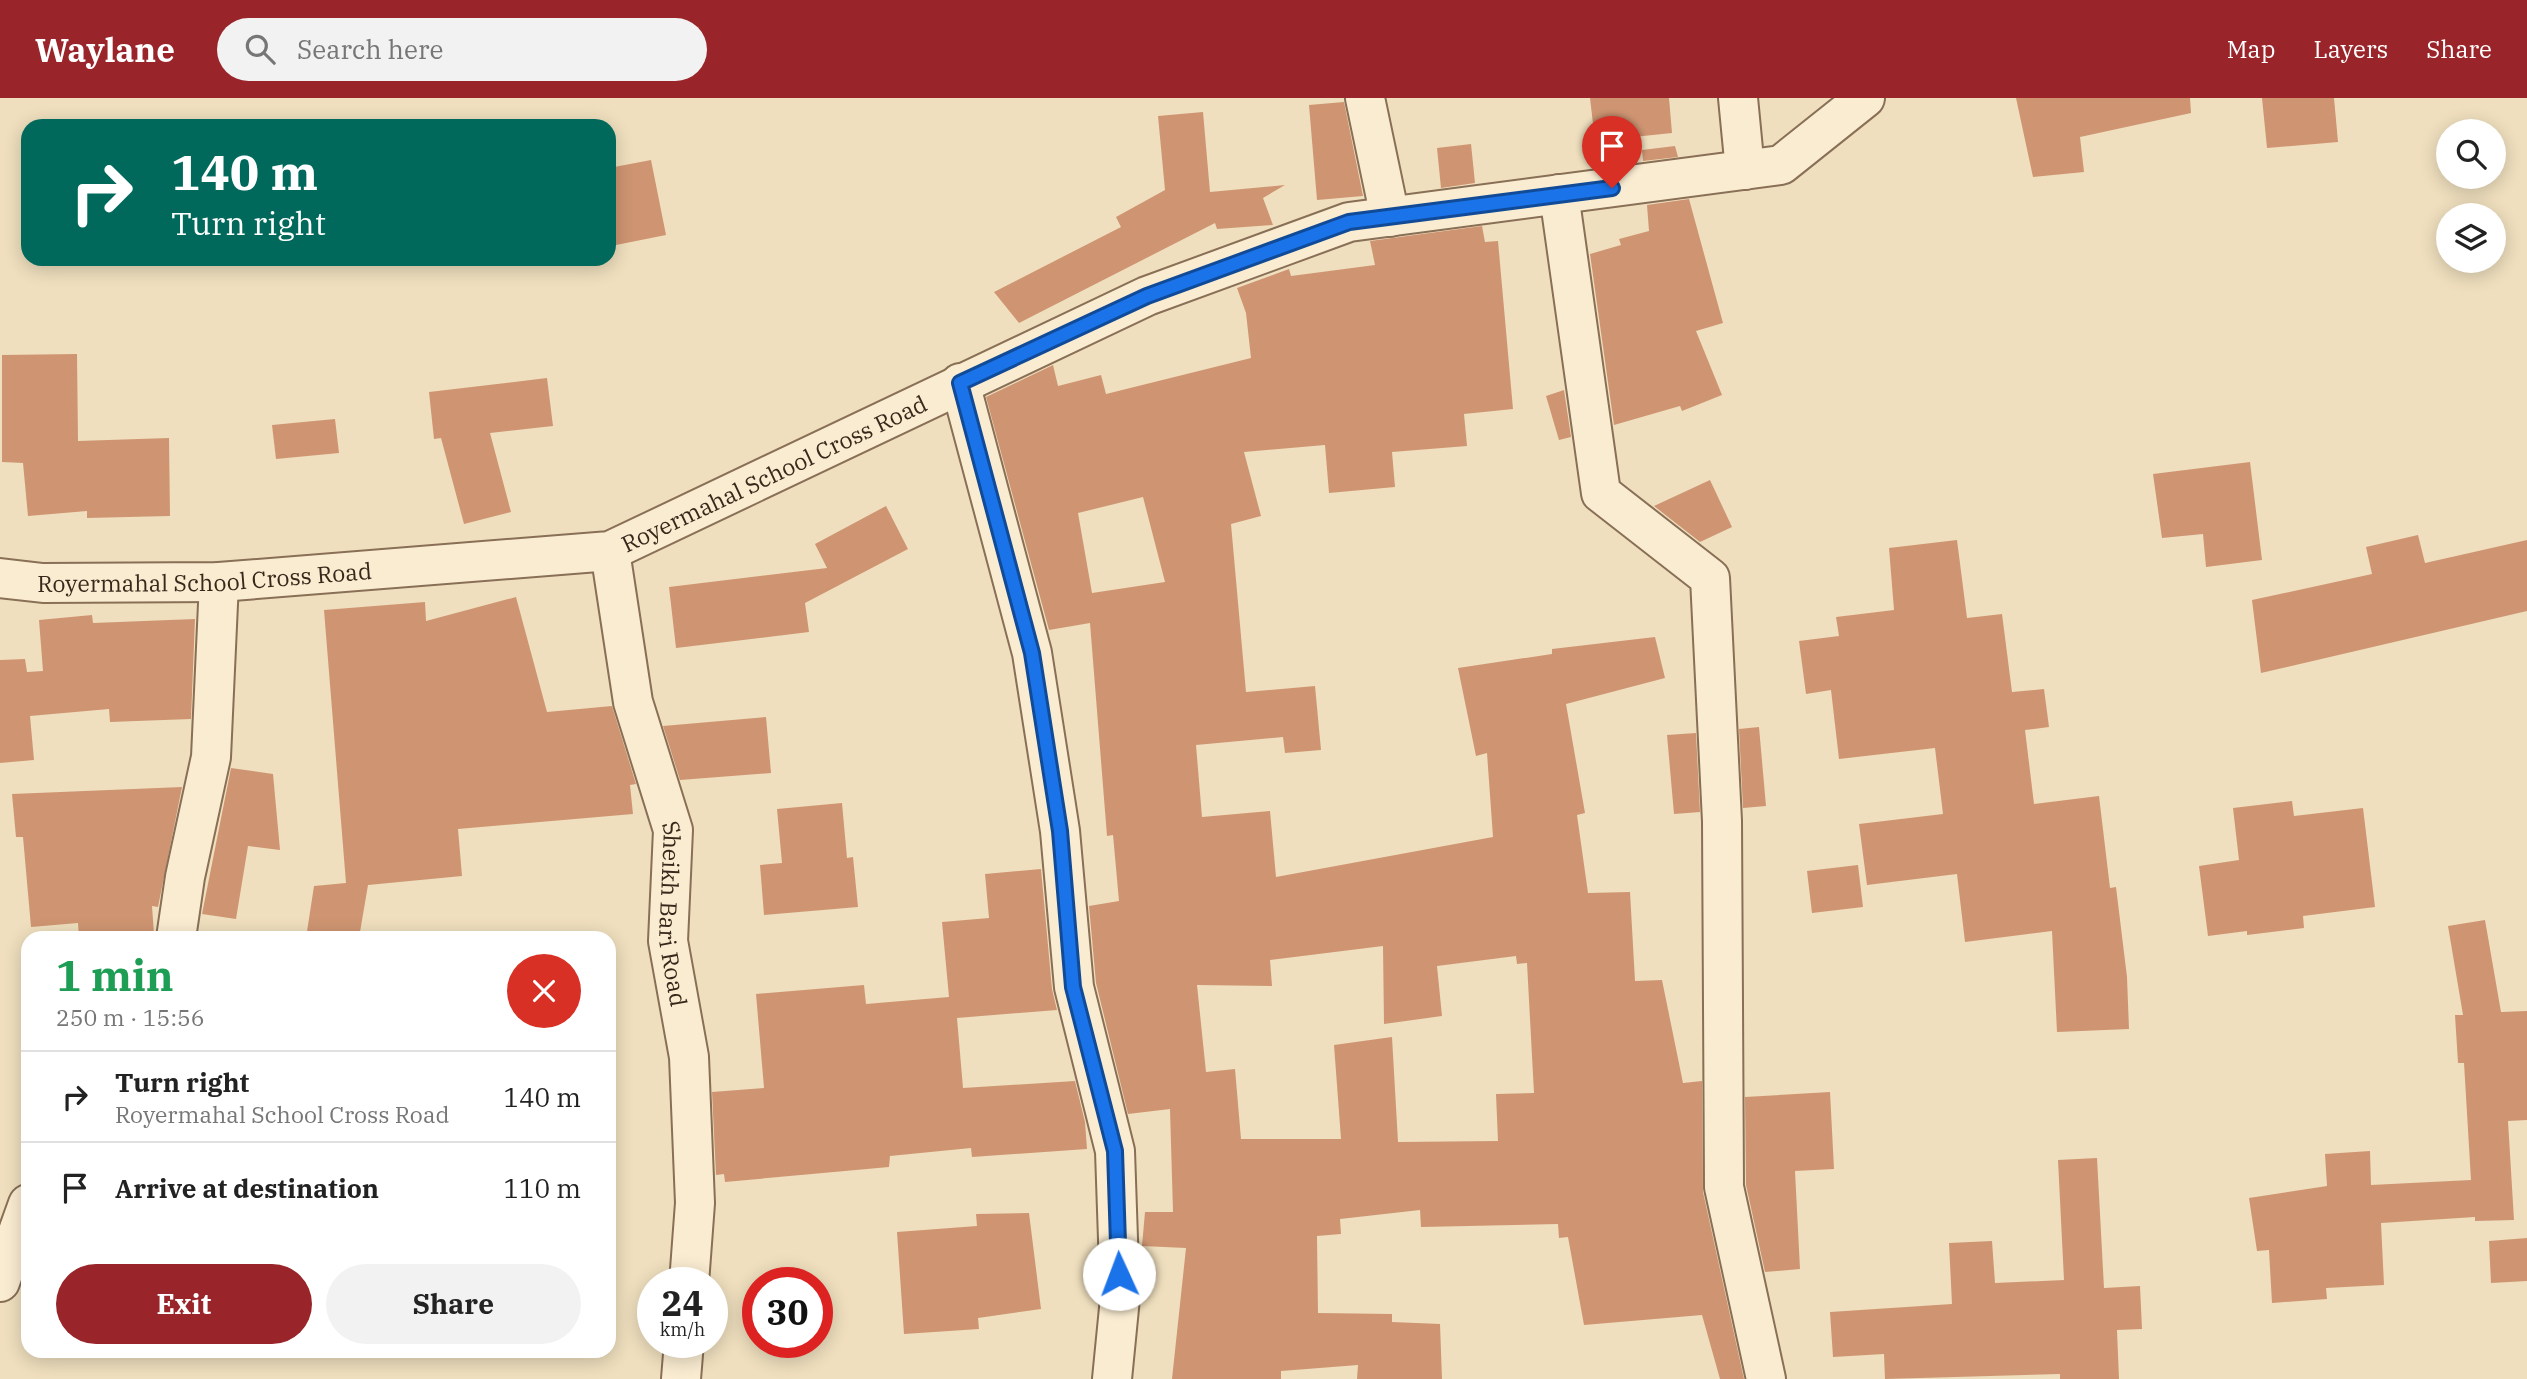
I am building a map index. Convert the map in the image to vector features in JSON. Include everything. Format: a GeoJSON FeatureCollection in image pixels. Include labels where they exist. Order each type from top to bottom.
{"type":"FeatureCollection","features":[{"type":"Feature","properties":{"kind":"street"},"geometry":{"type":"LineString","coordinates":[[1365,98],[1390,217]]}},
{"type":"Feature","properties":{"kind":"street"},"geometry":{"type":"LineString","coordinates":[[1738,98],[1745,170]]}},
{"type":"Feature","properties":{"kind":"street","name":"Royermahal School Cross Road"},"geometry":{"type":"LineString","coordinates":[[0,578],[43,583],[219,582],[610,551],[1147,296],[1349,222],[1782,165],[1865,98]]}},
{"type":"Feature","properties":{"kind":"street"},"geometry":{"type":"LineString","coordinates":[[1559,194],[1601,493],[1710,578],[1722,821],[1724,1187],[1766,1379]]}},
{"type":"Feature","properties":{"kind":"street"},"geometry":{"type":"LineString","coordinates":[[960,383],[1032,653],[1060,831],[1073,987],[1115,1151],[1119,1298],[1112,1379]]}},
{"type":"Feature","properties":{"kind":"street","name":"Sheikh Bari Road"},"geometry":{"type":"LineString","coordinates":[[610,551],[633,702],[673,830],[668,941],[689,1057],[695,1203],[690,1267]]}},
{"type":"Feature","properties":{"kind":"street"},"geometry":{"type":"LineString","coordinates":[[177,931],[185,877],[211,757],[219,582]]}},
{"type":"Feature","properties":{"kind":"street"},"geometry":{"type":"LineString","coordinates":[[0,1282],[21,1224]]}},
{"type":"Feature","properties":{"kind":"street"},"geometry":{"type":"LineString","coordinates":[[681,1379],[683,1358]]}},
{"type":"Feature","properties":{"kind":"building"},"geometry":{"type":"Polygon","coordinates":[[[1590,98],[1669,98],[1672,133],[1595,141],[1590,98]]]}},
{"type":"Feature","properties":{"kind":"building"},"geometry":{"type":"Polygon","coordinates":[[[2016,98],[2190,98],[2191,113],[2080,137],[2084,172],[2033,177],[2016,98]]]}},
{"type":"Feature","properties":{"kind":"building"},"geometry":{"type":"Polygon","coordinates":[[[2262,98],[2334,98],[2338,142],[2267,148],[2262,98]]]}},
{"type":"Feature","properties":{"kind":"building"},"geometry":{"type":"Polygon","coordinates":[[[1344,102],[1363,196],[1317,200],[1309,105],[1344,102]]]}},
{"type":"Feature","properties":{"kind":"building"},"geometry":{"type":"Polygon","coordinates":[[[1203,112],[1210,192],[1285,185],[1263,198],[1273,225],[1217,229],[1215,223],[1019,323],[994,292],[1121,227],[1116,217],[1165,190],[1158,116],[1203,112]]]}},
{"type":"Feature","properties":{"kind":"building"},"geometry":{"type":"Polygon","coordinates":[[[1471,144],[1475,183],[1441,188],[1437,148],[1471,144]]]}},
{"type":"Feature","properties":{"kind":"building"},"geometry":{"type":"Polygon","coordinates":[[[1675,146],[1678,157],[1643,161],[1642,150],[1675,146]]]}},
{"type":"Feature","properties":{"kind":"building"},"geometry":{"type":"Polygon","coordinates":[[[651,160],[666,235],[616,245],[616,167],[651,160]]]}},
{"type":"Feature","properties":{"kind":"building"},"geometry":{"type":"Polygon","coordinates":[[[1689,199],[1723,323],[1696,331],[1722,395],[1682,411],[1680,406],[1614,425],[1590,254],[1621,245],[1619,239],[1649,231],[1647,205],[1689,199]]]}},
{"type":"Feature","properties":{"kind":"building"},"geometry":{"type":"Polygon","coordinates":[[[1482,226],[1485,242],[1498,241],[1513,409],[1464,414],[1467,446],[1392,452],[1395,487],[1329,493],[1325,445],[1244,452],[1261,516],[1231,524],[1246,692],[1315,686],[1321,750],[1285,753],[1283,737],[1196,745],[1202,817],[1270,811],[1276,877],[1493,837],[1487,753],[1476,756],[1458,668],[1552,654],[1552,649],[1655,637],[1665,678],[1566,704],[1585,813],[1577,815],[1588,893],[1630,892],[1635,981],[1662,980],[1683,1083],[1702,1081],[1703,1192],[1744,1379],[1720,1379],[1702,1315],[1584,1325],[1568,1237],[1559,1238],[1558,1224],[1421,1227],[1420,1210],[1340,1219],[1341,1234],[1317,1236],[1318,1313],[1392,1314],[1392,1322],[1440,1324],[1442,1379],[1357,1379],[1358,1365],[1281,1371],[1281,1379],[1172,1379],[1186,1248],[1142,1246],[1145,1212],[1173,1212],[1170,1109],[1128,1114],[1096,983],[1089,906],[1119,901],[1113,835],[1107,836],[1090,623],[1049,630],[986,397],[1053,365],[1058,386],[1101,375],[1106,394],[1251,358],[1246,313],[1237,288],[1289,269],[1291,276],[1375,265],[1370,241],[1482,226]],[[1143,497],[1078,513],[1092,593],[1165,582],[1143,497]],[[1383,946],[1270,960],[1272,986],[1197,985],[1206,1072],[1235,1069],[1241,1139],[1341,1139],[1334,1045],[1392,1037],[1398,1142],[1498,1141],[1496,1094],[1534,1093],[1527,963],[1517,964],[1516,956],[1437,966],[1442,1016],[1384,1024],[1383,946]]]}},
{"type":"Feature","properties":{"kind":"building"},"geometry":{"type":"Polygon","coordinates":[[[77,354],[78,441],[169,438],[170,516],[87,518],[87,511],[28,516],[23,463],[2,462],[2,355],[77,354]]]}},
{"type":"Feature","properties":{"kind":"building"},"geometry":{"type":"Polygon","coordinates":[[[547,378],[553,426],[490,433],[511,512],[464,524],[441,438],[434,439],[429,392],[547,378]]]}},
{"type":"Feature","properties":{"kind":"building"},"geometry":{"type":"Polygon","coordinates":[[[1564,390],[1571,437],[1559,440],[1546,396],[1564,390]]]}},
{"type":"Feature","properties":{"kind":"building"},"geometry":{"type":"Polygon","coordinates":[[[335,419],[339,453],[276,459],[272,425],[335,419]]]}},
{"type":"Feature","properties":{"kind":"building"},"geometry":{"type":"Polygon","coordinates":[[[2250,462],[2262,560],[2206,567],[2203,534],[2162,538],[2153,474],[2250,462]]]}},
{"type":"Feature","properties":{"kind":"building"},"geometry":{"type":"Polygon","coordinates":[[[1710,480],[1732,527],[1700,542],[1654,506],[1710,480]]]}},
{"type":"Feature","properties":{"kind":"building"},"geometry":{"type":"Polygon","coordinates":[[[886,506],[908,549],[805,603],[809,632],[676,648],[669,587],[827,568],[815,544],[886,506]]]}},
{"type":"Feature","properties":{"kind":"building"},"geometry":{"type":"Polygon","coordinates":[[[2418,535],[2425,563],[2527,540],[2527,611],[2261,673],[2252,600],[2372,574],[2366,547],[2418,535]]]}},
{"type":"Feature","properties":{"kind":"building"},"geometry":{"type":"Polygon","coordinates":[[[1957,540],[1967,618],[2002,614],[2012,692],[2044,689],[2049,727],[2025,730],[2034,804],[2099,796],[2110,888],[2116,887],[2127,977],[2129,1029],[2057,1032],[2052,931],[1965,942],[1957,874],[1867,885],[1859,824],[1943,814],[1935,748],[1839,759],[1831,690],[1806,694],[1799,641],[1839,636],[1836,617],[1894,610],[1889,548],[1957,540]]]}},
{"type":"Feature","properties":{"kind":"building"},"geometry":{"type":"Polygon","coordinates":[[[516,597],[547,712],[612,706],[636,784],[630,785],[633,814],[458,829],[462,876],[368,885],[360,931],[307,931],[314,886],[346,883],[324,610],[425,602],[426,621],[516,597]]]}},
{"type":"Feature","properties":{"kind":"building"},"geometry":{"type":"Polygon","coordinates":[[[92,615],[93,623],[195,619],[191,719],[110,722],[109,709],[30,716],[34,760],[0,763],[0,660],[25,659],[27,672],[43,671],[39,620],[92,615]]]}},
{"type":"Feature","properties":{"kind":"building"},"geometry":{"type":"Polygon","coordinates":[[[766,717],[771,773],[680,780],[663,726],[766,717]]]}},
{"type":"Feature","properties":{"kind":"building"},"geometry":{"type":"Polygon","coordinates":[[[1759,727],[1766,806],[1743,808],[1739,729],[1759,727]]]}},
{"type":"Feature","properties":{"kind":"building"},"geometry":{"type":"Polygon","coordinates":[[[1696,733],[1700,812],[1674,814],[1667,735],[1696,733]]]}},
{"type":"Feature","properties":{"kind":"building"},"geometry":{"type":"Polygon","coordinates":[[[231,768],[273,774],[280,850],[248,846],[236,919],[202,914],[231,768]]]}},
{"type":"Feature","properties":{"kind":"building"},"geometry":{"type":"Polygon","coordinates":[[[182,787],[158,907],[152,906],[154,931],[79,931],[78,923],[31,927],[23,837],[16,837],[12,794],[182,787]]]}},
{"type":"Feature","properties":{"kind":"building"},"geometry":{"type":"Polygon","coordinates":[[[2292,801],[2294,816],[2363,808],[2375,907],[2303,916],[2304,928],[2247,935],[2247,931],[2208,936],[2199,866],[2239,860],[2233,808],[2292,801]]]}},
{"type":"Feature","properties":{"kind":"building"},"geometry":{"type":"Polygon","coordinates":[[[842,803],[847,858],[853,857],[858,907],[764,915],[760,865],[782,863],[777,809],[842,803]]]}},
{"type":"Feature","properties":{"kind":"building"},"geometry":{"type":"Polygon","coordinates":[[[1858,865],[1863,907],[1812,913],[1807,871],[1858,865]]]}},
{"type":"Feature","properties":{"kind":"building"},"geometry":{"type":"Polygon","coordinates":[[[1041,869],[1052,989],[1057,1010],[957,1018],[963,1088],[1075,1081],[1085,1122],[1087,1149],[972,1157],[971,1148],[890,1156],[889,1167],[725,1182],[724,1174],[716,1175],[712,1092],[764,1088],[756,994],[864,985],[866,1004],[949,997],[942,922],[989,918],[985,874],[1041,869]]]}},
{"type":"Feature","properties":{"kind":"building"},"geometry":{"type":"Polygon","coordinates":[[[2485,920],[2501,1012],[2527,1011],[2527,1120],[2508,1121],[2514,1220],[2475,1221],[2475,1217],[2381,1223],[2384,1285],[2326,1288],[2327,1299],[2272,1303],[2269,1250],[2257,1251],[2249,1198],[2327,1186],[2325,1154],[2370,1151],[2371,1185],[2471,1180],[2464,1063],[2458,1063],[2455,1015],[2463,1015],[2448,926],[2485,920]]]}},
{"type":"Feature","properties":{"kind":"building"},"geometry":{"type":"Polygon","coordinates":[[[1830,1092],[1834,1169],[1795,1171],[1800,1269],[1765,1272],[1746,1185],[1745,1097],[1830,1092]]]}},
{"type":"Feature","properties":{"kind":"building"},"geometry":{"type":"Polygon","coordinates":[[[2097,1158],[2104,1288],[2140,1286],[2142,1329],[2117,1330],[2119,1379],[2060,1379],[2060,1374],[1885,1379],[1884,1354],[1833,1357],[1830,1312],[1952,1304],[1949,1243],[1992,1241],[1995,1283],[2064,1280],[2058,1160],[2097,1158]]]}},
{"type":"Feature","properties":{"kind":"building"},"geometry":{"type":"Polygon","coordinates":[[[1029,1213],[1041,1309],[978,1318],[979,1329],[904,1334],[897,1232],[977,1226],[976,1214],[1029,1213]]]}},
{"type":"Feature","properties":{"kind":"building"},"geometry":{"type":"Polygon","coordinates":[[[2527,1238],[2527,1281],[2491,1283],[2489,1241],[2527,1238]]]}},
{"type":"Feature","properties":{"kind":"route"},"geometry":{"type":"LineString","coordinates":[[1119,1274],[1115,1151],[1073,987],[1060,831],[1032,653],[960,383],[1147,296],[1349,222],[1612,188]]}}]}
